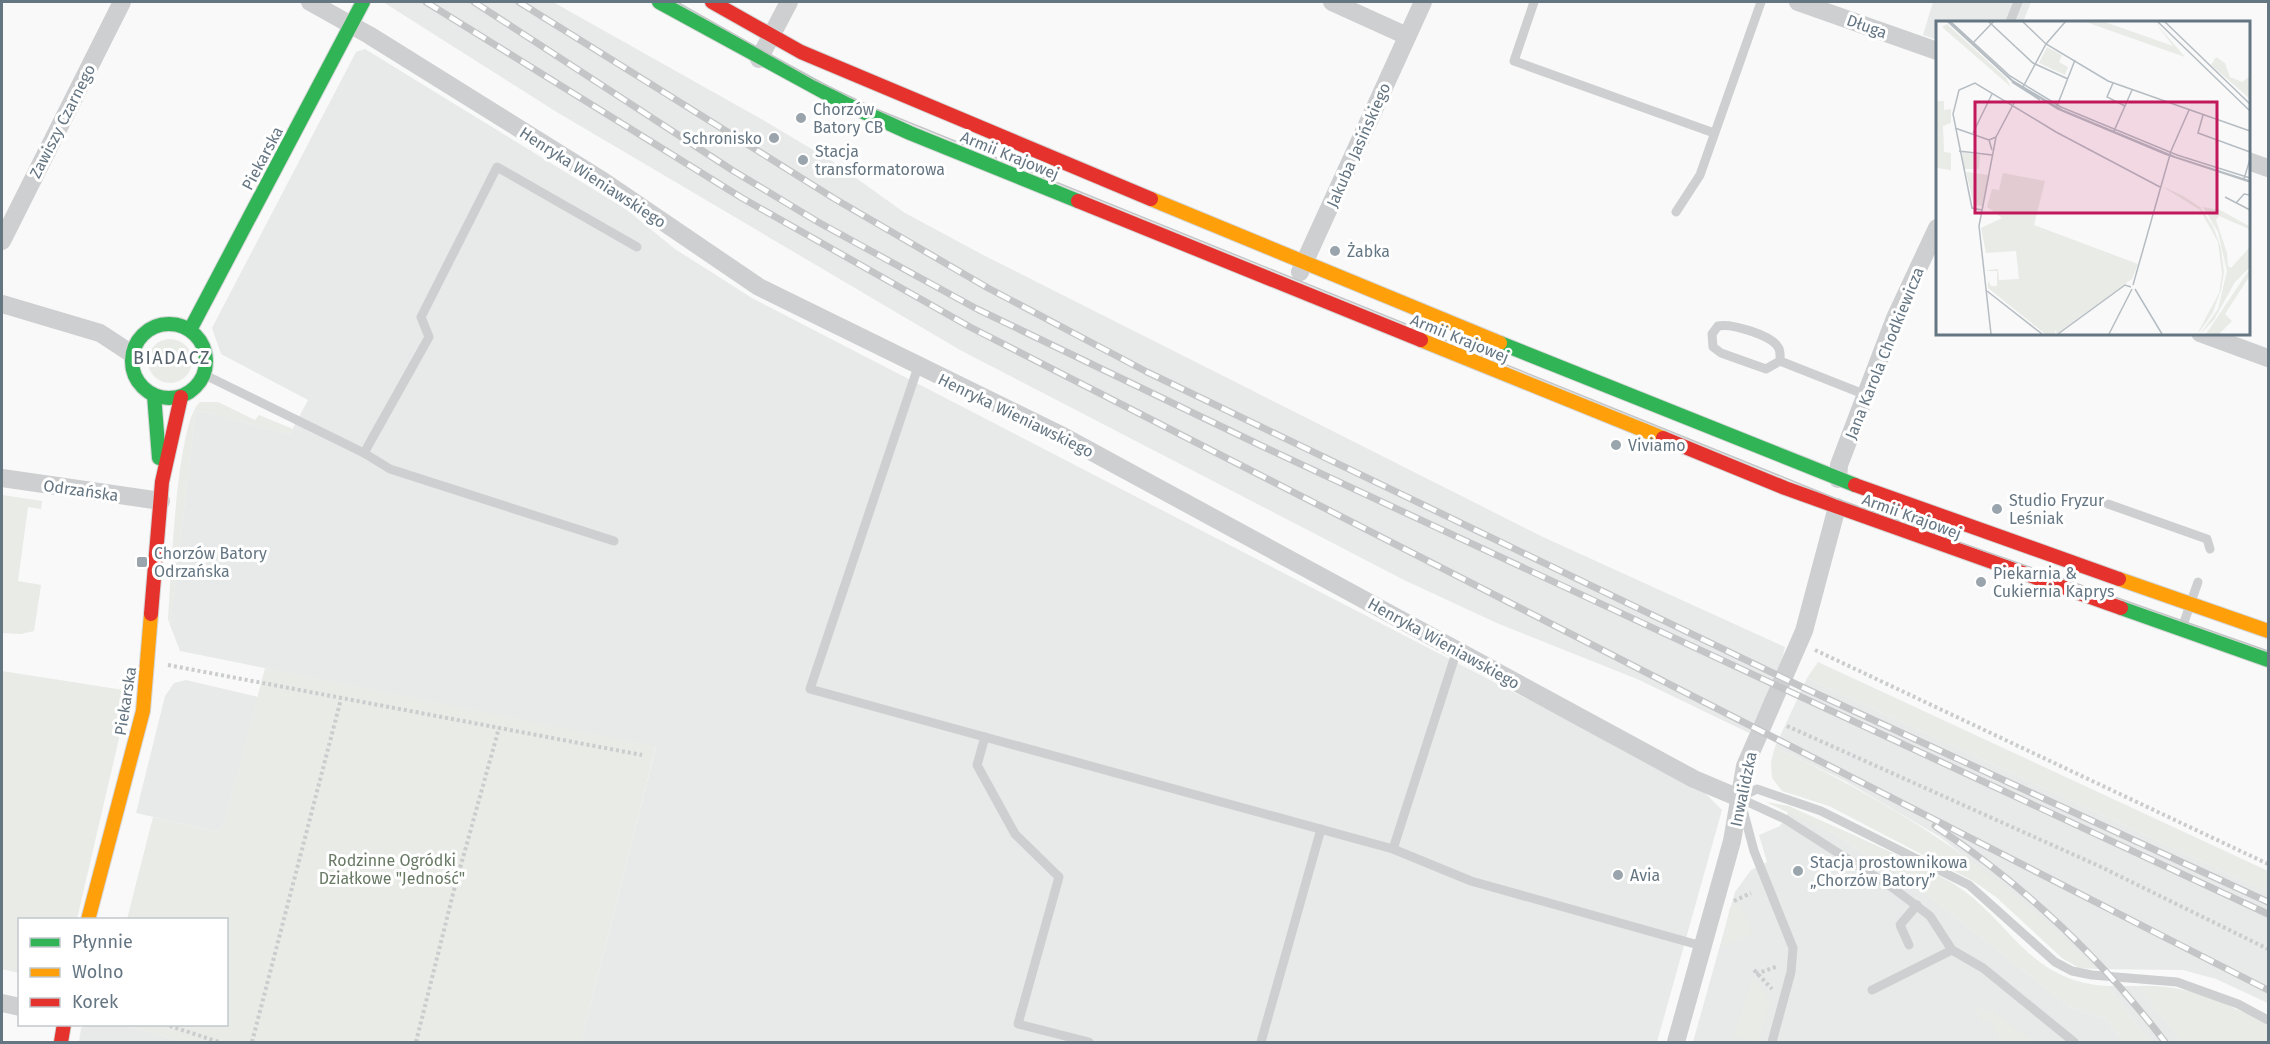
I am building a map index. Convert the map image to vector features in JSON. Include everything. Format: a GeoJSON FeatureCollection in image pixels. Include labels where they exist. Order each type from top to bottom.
{"type":"FeatureCollection","features":[{"type":"Feature","properties":{"kind":"street","name":"Zawiszy Czarnego"},"geometry":{"type":"LineString","coordinates":[[2,241],[122,2]]}},
{"type":"Feature","properties":{"kind":"street","name":"Henryka Wieniawskiego"},"geometry":{"type":"LineString","coordinates":[[310,2],[351,24],[603,181],[759,287],[918,367],[1059,434],[1694,779],[1739,798]]}},
{"type":"Feature","properties":{"kind":"street","name":"Piekarska"},"geometry":{"type":"LineString","coordinates":[[190,330],[363,2]]}},
{"type":"Feature","properties":{"kind":"street","name":"Armii Krajowej"},"geometry":{"type":"LineString","coordinates":[[659,2],[759,59],[879,120],[1837,507],[2268,660]]}},
{"type":"Feature","properties":{"kind":"street","name":"Armii Krajowej"},"geometry":{"type":"LineString","coordinates":[[712,2],[801,52],[1305,264],[1838,479],[2268,632]]}},
{"type":"Feature","properties":{"kind":"street"},"geometry":{"type":"LineString","coordinates":[[759,59],[789,2]]}},
{"type":"Feature","properties":{"kind":"street"},"geometry":{"type":"LineString","coordinates":[[1332,2],[1407,36]]}},
{"type":"Feature","properties":{"kind":"street","name":"Jakuba Jasińskiego"},"geometry":{"type":"LineString","coordinates":[[1293,288],[1423,2]]}},
{"type":"Feature","properties":{"kind":"street","name":"Długa"},"geometry":{"type":"LineString","coordinates":[[1798,2],[1936,51]]}},
{"type":"Feature","properties":{"kind":"street"},"geometry":{"type":"LineString","coordinates":[[2249,161],[2268,168]]}},
{"type":"Feature","properties":{"kind":"street","name":"Jana Karola Chodkiewicza"},"geometry":{"type":"LineString","coordinates":[[1838,479],[1839,465],[1895,318],[1936,230]]}},
{"type":"Feature","properties":{"kind":"street"},"geometry":{"type":"LineString","coordinates":[[2,304],[100,333],[132,354]]}},
{"type":"Feature","properties":{"kind":"street"},"geometry":{"type":"LineString","coordinates":[[170,325],[190,330],[203,346],[206,357],[205,375],[197,386],[181,397],[154,395],[136,378],[132,354],[141,338],[159,326],[170,325]]}},
{"type":"Feature","properties":{"kind":"street"},"geometry":{"type":"LineString","coordinates":[[2203,334],[2268,358]]}},
{"type":"Feature","properties":{"kind":"street","name":"Piekarska"},"geometry":{"type":"LineString","coordinates":[[89,918],[143,711],[162,482],[154,395]]}},
{"type":"Feature","properties":{"kind":"street","name":"Piekarska"},"geometry":{"type":"LineString","coordinates":[[162,482],[181,397]]}},
{"type":"Feature","properties":{"kind":"street","name":"Odrzańska"},"geometry":{"type":"LineString","coordinates":[[2,478],[161,501]]}},
{"type":"Feature","properties":{"kind":"street"},"geometry":{"type":"LineString","coordinates":[[1837,507],[1838,479]]}},
{"type":"Feature","properties":{"kind":"street","name":"Inwalidzka"},"geometry":{"type":"LineString","coordinates":[[1676,1042],[1732,842],[1749,752],[1803,631],[1837,507]]}},
{"type":"Feature","properties":{"kind":"street"},"geometry":{"type":"LineString","coordinates":[[2,1003],[18,1007]]}},
{"type":"Feature","properties":{"kind":"street"},"geometry":{"type":"LineString","coordinates":[[61,1042],[64,1026]]}},
{"type":"Feature","properties":{"kind":"lane"},"geometry":{"type":"LineString","coordinates":[[1534,2],[1514,61],[1714,133]]}},
{"type":"Feature","properties":{"kind":"lane"},"geometry":{"type":"LineString","coordinates":[[1676,212],[1700,175],[1761,2]]}},
{"type":"Feature","properties":{"kind":"lane"},"geometry":{"type":"LineString","coordinates":[[2010,21],[2018,2]]}},
{"type":"Feature","properties":{"kind":"lane"},"geometry":{"type":"LineString","coordinates":[[364,453],[429,337],[422,317],[497,167],[638,247]]}},
{"type":"Feature","properties":{"kind":"lane"},"geometry":{"type":"LineString","coordinates":[[1727,324],[1745,330],[1772,341],[1779,348],[1780,361],[1766,369],[1721,353],[1713,347],[1712,334],[1718,326],[1727,324]]}},
{"type":"Feature","properties":{"kind":"lane"},"geometry":{"type":"LineString","coordinates":[[1780,361],[1866,395]]}},
{"type":"Feature","properties":{"kind":"lane"},"geometry":{"type":"LineString","coordinates":[[918,367],[810,689],[1392,849],[1471,881],[1702,946]]}},
{"type":"Feature","properties":{"kind":"lane"},"geometry":{"type":"LineString","coordinates":[[205,375],[364,453],[390,469],[614,541]]}},
{"type":"Feature","properties":{"kind":"lane"},"geometry":{"type":"LineString","coordinates":[[2108,504],[2207,539],[2210,549]]}},
{"type":"Feature","properties":{"kind":"lane"},"geometry":{"type":"LineString","coordinates":[[2182,630],[2198,582]]}},
{"type":"Feature","properties":{"kind":"lane"},"geometry":{"type":"LineString","coordinates":[[1392,849],[1457,650]]}},
{"type":"Feature","properties":{"kind":"lane"},"geometry":{"type":"LineString","coordinates":[[985,737],[977,765],[1015,834],[1059,878],[1018,1024],[1089,1042]]}},
{"type":"Feature","properties":{"kind":"lane"},"geometry":{"type":"LineString","coordinates":[[1739,798],[1755,789],[1776,795],[1821,811],[1941,869],[1969,885],[2055,962],[2072,971],[2092,975],[2177,982],[2229,1000],[2268,1020]]}},
{"type":"Feature","properties":{"kind":"lane"},"geometry":{"type":"LineString","coordinates":[[1739,798],[1785,819],[1917,905],[1936,924],[1952,950],[1983,968],[2074,1042]]}},
{"type":"Feature","properties":{"kind":"lane"},"geometry":{"type":"LineString","coordinates":[[1739,798],[1754,851],[1793,948],[1791,972],[1772,1042]]}},
{"type":"Feature","properties":{"kind":"lane"},"geometry":{"type":"LineString","coordinates":[[1261,1042],[1320,829]]}},
{"type":"Feature","properties":{"kind":"lane"},"geometry":{"type":"LineString","coordinates":[[1909,945],[1900,925],[1917,905]]}},
{"type":"Feature","properties":{"kind":"lane"},"geometry":{"type":"LineString","coordinates":[[1872,990],[1952,950]]}},
{"type":"Feature","properties":{"kind":"path"},"geometry":{"type":"LineString","coordinates":[[1815,650],[2268,864]]}},
{"type":"Feature","properties":{"kind":"path"},"geometry":{"type":"LineString","coordinates":[[161,663],[642,755]]}},
{"type":"Feature","properties":{"kind":"path"},"geometry":{"type":"LineString","coordinates":[[252,1042],[341,699]]}},
{"type":"Feature","properties":{"kind":"path"},"geometry":{"type":"LineString","coordinates":[[1787,726],[2099,866],[2268,949]]}},
{"type":"Feature","properties":{"kind":"path"},"geometry":{"type":"LineString","coordinates":[[416,1042],[498,728]]}},
{"type":"Feature","properties":{"kind":"path"},"geometry":{"type":"LineString","coordinates":[[1728,903],[1751,893]]}},
{"type":"Feature","properties":{"kind":"path"},"geometry":{"type":"LineString","coordinates":[[1774,992],[1755,972],[1781,965]]}},
{"type":"Feature","properties":{"kind":"path"},"geometry":{"type":"LineString","coordinates":[[170,1026],[219,1042]]}},
{"type":"Feature","properties":{"kind":"shaded area"},"geometry":{"type":"Polygon","coordinates":[[[383,2],[553,2],[763,120],[835,163],[905,213],[987,257],[1543,537],[1785,647],[1780,668],[1749,733],[1637,679],[1499,624],[1404,580],[960,350],[555,111],[383,2]]]}},
{"type":"Feature","properties":{"kind":"shaded area"},"geometry":{"type":"Polygon","coordinates":[[[1933,2],[2031,2],[2023,21],[1936,21],[1936,40],[1923,35],[1933,2]]]}},
{"type":"Feature","properties":{"kind":"shaded area"},"geometry":{"type":"Polygon","coordinates":[[[365,49],[627,210],[675,249],[752,298],[1701,789],[1722,810],[1657,1042],[581,1042],[656,747],[180,651],[170,625],[196,410],[290,434],[308,400],[221,354],[212,328],[356,52],[365,49]]]}},
{"type":"Feature","properties":{"kind":"shaded area"},"geometry":{"type":"Polygon","coordinates":[[[1807,678],[2268,892],[2268,1003],[2216,979],[2183,970],[2095,969],[2035,912],[1940,837],[1845,781],[1775,747],[1807,678]]]}},
{"type":"Feature","properties":{"kind":"shaded area"},"geometry":{"type":"Polygon","coordinates":[[[186,680],[258,697],[223,828],[215,831],[136,813],[165,696],[174,683],[186,680]]]}},
{"type":"Feature","properties":{"kind":"shaded area"},"geometry":{"type":"Polygon","coordinates":[[[1789,811],[1832,833],[1907,879],[2070,1007],[2106,1019],[2124,1042],[1693,1042],[1735,892],[1751,870],[1767,862],[1759,835],[1780,826],[1789,811]]]}},
{"type":"Feature","properties":{"kind":"shaded area"},"geometry":{"type":"Polygon","coordinates":[[[2107,986],[2138,986],[2182,1042],[2150,1042],[2107,986]]]}},
{"type":"Feature","properties":{"kind":"shaded area"},"geometry":{"type":"Polygon","coordinates":[[[85,1026],[127,1026],[183,1042],[79,1042],[81,1028],[85,1026]]]}},
{"type":"Feature","properties":{"kind":"green space"},"geometry":{"type":"Polygon","coordinates":[[[170,339],[186,345],[192,361],[186,377],[170,383],[154,377],[148,361],[154,345],[170,339]]]}},
{"type":"Feature","properties":{"kind":"green space"},"geometry":{"type":"Polygon","coordinates":[[[200,402],[218,402],[255,420],[259,415],[293,429],[290,434],[196,410],[170,625],[168,619],[171,572],[180,469],[185,439],[192,416],[200,402]]]}},
{"type":"Feature","properties":{"kind":"green space"},"geometry":{"type":"Polygon","coordinates":[[[2,495],[42,501],[41,509],[28,507],[18,581],[41,585],[34,631],[21,634],[2,633],[2,495]]]}},
{"type":"Feature","properties":{"kind":"green space"},"geometry":{"type":"Polygon","coordinates":[[[1818,662],[2268,871],[2268,892],[1807,678],[1818,662]]]}},
{"type":"Feature","properties":{"kind":"green space","name":"Rodzinne Ogródki Działkowe \"Jedność\""},"geometry":{"type":"Polygon","coordinates":[[[265,668],[656,746],[581,1042],[183,1042],[127,1026],[228,1026],[228,918],[127,918],[153,817],[215,831],[223,828],[265,668]]]}},
{"type":"Feature","properties":{"kind":"green space"},"geometry":{"type":"Polygon","coordinates":[[[2,671],[130,691],[77,918],[18,918],[18,973],[2,969],[2,671]]]}},
{"type":"Feature","properties":{"kind":"green space"},"geometry":{"type":"Polygon","coordinates":[[[1775,747],[1863,792],[1945,843],[2023,901],[2095,969],[2079,968],[2062,958],[1996,897],[1973,881],[1829,806],[1782,791],[1772,778],[1771,762],[1775,747]]]}},
{"type":"Feature","properties":{"kind":"green space"},"geometry":{"type":"Polygon","coordinates":[[[1766,802],[1789,806],[1947,880],[1969,894],[2020,944],[2056,972],[2079,981],[2107,986],[2150,1042],[2124,1042],[2106,1019],[2070,1007],[1907,879],[1832,833],[1766,802]]]}},
{"type":"Feature","properties":{"kind":"green space"},"geometry":{"type":"Polygon","coordinates":[[[1740,903],[1753,933],[1722,947],[1730,907],[1740,903]]]}},
{"type":"Feature","properties":{"kind":"green space"},"geometry":{"type":"Polygon","coordinates":[[[1752,978],[1771,1000],[1758,1042],[1733,1037],[1752,978]]]}},
{"type":"Feature","properties":{"kind":"green space"},"geometry":{"type":"Polygon","coordinates":[[[2138,986],[2190,991],[2252,1015],[2268,1018],[2268,1042],[2182,1042],[2138,986]]]}},
{"type":"Feature","properties":{"kind":"green space"},"geometry":{"type":"Polygon","coordinates":[[[1975,1008],[1994,1012],[2034,1042],[2000,1042],[1989,1019],[1982,1022],[1975,1008]]]}},
{"type":"Feature","properties":{"kind":"tram line"},"geometry":{"type":"LineString","coordinates":[[677,2],[815,80],[876,109],[1837,499],[2268,651]]}},
{"type":"Feature","properties":{"kind":"railway"},"geometry":{"type":"LineString","coordinates":[[426,2],[742,198],[970,327],[2268,990]]}},
{"type":"Feature","properties":{"kind":"railway"},"geometry":{"type":"LineString","coordinates":[[474,2],[732,170],[818,222],[977,309],[1266,448],[2268,914]]}},
{"type":"Feature","properties":{"kind":"railway"},"geometry":{"type":"LineString","coordinates":[[519,2],[835,199],[988,288],[1147,372],[1802,687],[2268,902]]}},
{"type":"Feature","properties":{"kind":"railway"},"geometry":{"type":"LineString","coordinates":[[1935,826],[2030,898],[2088,952],[2165,1042]]}},
{"type":"Feature","properties":{"kind":"traffic: fast"},"geometry":{"type":"LineString","coordinates":[[190,330],[363,2]]}},
{"type":"Feature","properties":{"kind":"traffic: fast"},"geometry":{"type":"LineString","coordinates":[[659,2],[846,104],[910,133],[1078,201]]}},
{"type":"Feature","properties":{"kind":"traffic: fast"},"geometry":{"type":"LineString","coordinates":[[169,324],[183,327],[195,335],[203,347],[206,361],[203,375],[195,387],[183,395],[169,398],[155,395],[143,387],[135,375],[132,361],[135,347],[143,335],[155,327],[169,324]]}},
{"type":"Feature","properties":{"kind":"traffic: fast"},"geometry":{"type":"LineString","coordinates":[[1500,343],[1855,485]]}},
{"type":"Feature","properties":{"kind":"traffic: fast"},"geometry":{"type":"LineString","coordinates":[[154,395],[159,458]]}},
{"type":"Feature","properties":{"kind":"traffic: fast"},"geometry":{"type":"LineString","coordinates":[[2121,608],[2268,660]]}},
{"type":"Feature","properties":{"kind":"traffic: slow"},"geometry":{"type":"LineString","coordinates":[[1151,199],[1500,343]]}},
{"type":"Feature","properties":{"kind":"traffic: slow"},"geometry":{"type":"LineString","coordinates":[[1421,340],[1663,438]]}},
{"type":"Feature","properties":{"kind":"traffic: slow"},"geometry":{"type":"LineString","coordinates":[[2119,579],[2268,631]]}},
{"type":"Feature","properties":{"kind":"traffic: slow"},"geometry":{"type":"LineString","coordinates":[[89,918],[143,711],[151,614]]}},
{"type":"Feature","properties":{"kind":"traffic: jam"},"geometry":{"type":"LineString","coordinates":[[712,2],[801,52],[1151,199]]}},
{"type":"Feature","properties":{"kind":"traffic: jam"},"geometry":{"type":"LineString","coordinates":[[1078,201],[1421,340]]}},
{"type":"Feature","properties":{"kind":"traffic: jam"},"geometry":{"type":"LineString","coordinates":[[151,614],[162,482],[181,397]]}},
{"type":"Feature","properties":{"kind":"traffic: jam"},"geometry":{"type":"LineString","coordinates":[[1663,438],[1785,488],[2121,608]]}},
{"type":"Feature","properties":{"kind":"traffic: jam"},"geometry":{"type":"LineString","coordinates":[[1855,485],[2119,579]]}},
{"type":"Feature","properties":{"kind":"traffic: jam"},"geometry":{"type":"LineString","coordinates":[[61,1042],[64,1026]]}},
{"type":"Feature","properties":{"kind":"place","name":"Chorzów Batory CB"},"geometry":{"type":"Point","coordinates":[801,118]}},
{"type":"Feature","properties":{"kind":"place","name":"Schronisko"},"geometry":{"type":"Point","coordinates":[774,138]}},
{"type":"Feature","properties":{"kind":"place","name":"Stacja transformatorowa"},"geometry":{"type":"Point","coordinates":[803,160]}},
{"type":"Feature","properties":{"kind":"place","name":"Żabka"},"geometry":{"type":"Point","coordinates":[1335,251]}},
{"type":"Feature","properties":{"kind":"place","name":"Viviamo"},"geometry":{"type":"Point","coordinates":[1616,445]}},
{"type":"Feature","properties":{"kind":"place","name":"Studio Fryzur Leśniak"},"geometry":{"type":"Point","coordinates":[1997,509]}},
{"type":"Feature","properties":{"kind":"place","name":"Chorzów Batory Odrzańska"},"geometry":{"type":"Point","coordinates":[142,562]}},
{"type":"Feature","properties":{"kind":"place","name":"Piekarnia & Cukiernia Kaprys"},"geometry":{"type":"Point","coordinates":[1981,582]}},
{"type":"Feature","properties":{"kind":"place","name":"Stacja prostownikowa „Chorzów Batory”"},"geometry":{"type":"Point","coordinates":[1798,871]}},
{"type":"Feature","properties":{"kind":"place","name":"Avia"},"geometry":{"type":"Point","coordinates":[1618,875]}},
{"type":"Feature","properties":{"kind":"district","name":"BIADACZ"},"geometry":{"type":"Point","coordinates":[172,358]}}]}
